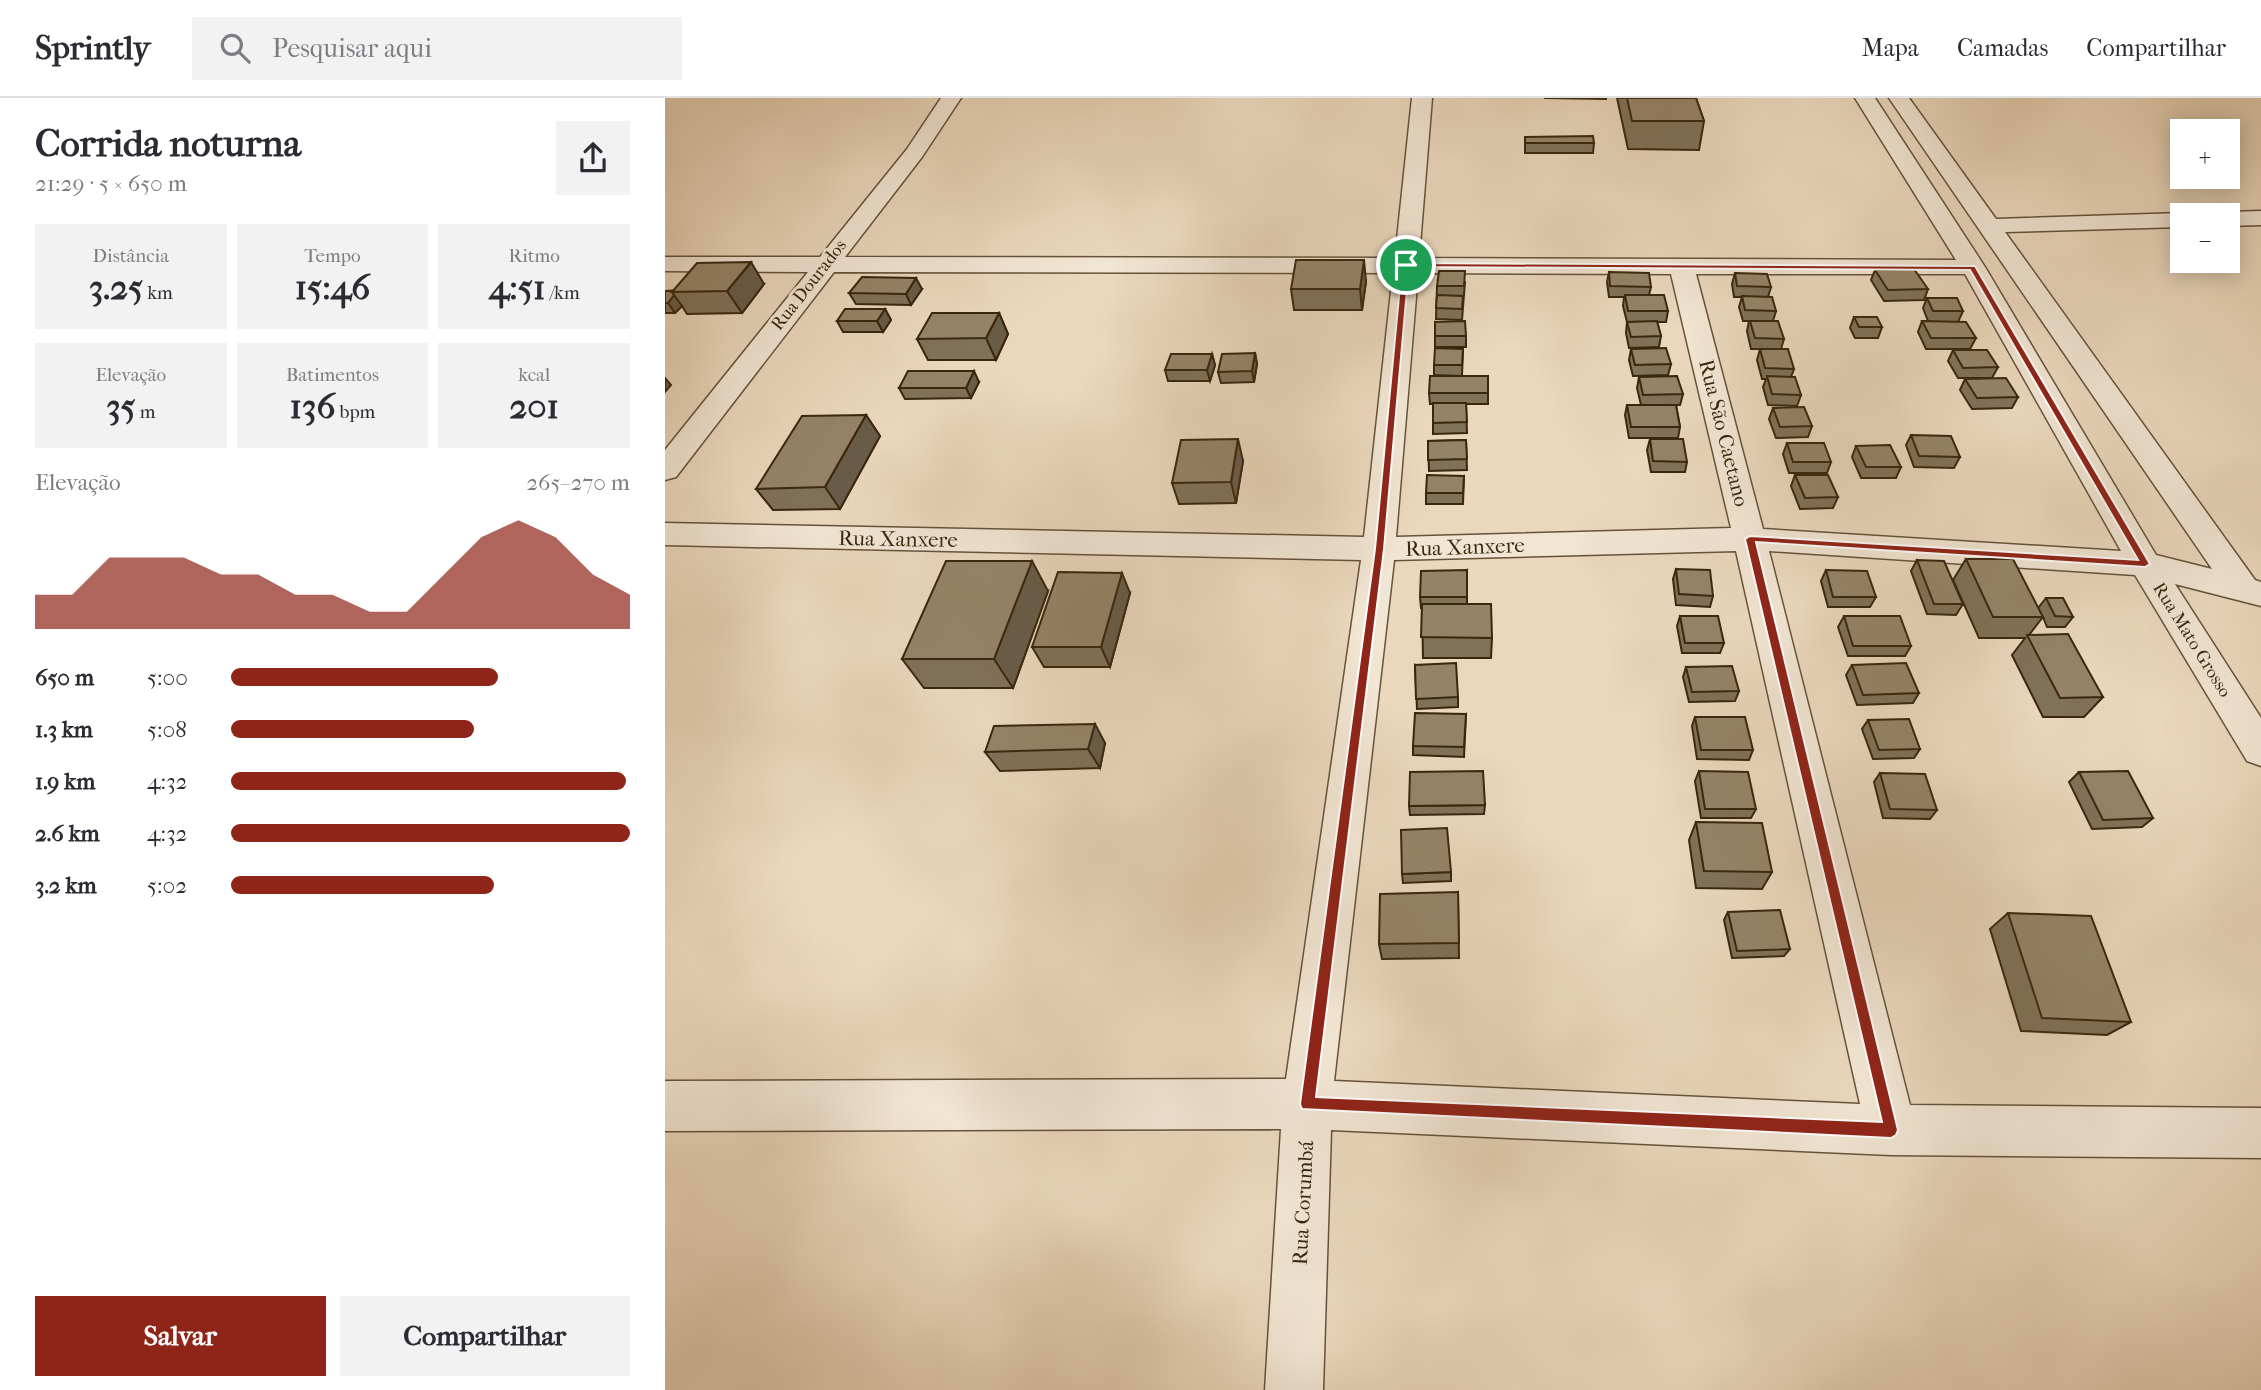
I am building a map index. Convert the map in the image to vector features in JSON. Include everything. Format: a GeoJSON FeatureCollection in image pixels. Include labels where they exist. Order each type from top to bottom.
{"type":"FeatureCollection","features":[{"type":"Feature","properties":{"kind":"street","name":"Rua Dourados"},"geometry":{"type":"LineString","coordinates":[[665,470],[915,153],[951,98]]}},
{"type":"Feature","properties":{"kind":"street","name":"Rua Corumbá"},"geometry":{"type":"LineString","coordinates":[[1294,1390],[1307,1104],[1379,549],[1422,98]]}},
{"type":"Feature","properties":{"kind":"street","name":"Rua Mato Grosso"},"geometry":{"type":"LineString","coordinates":[[1865,98],[1973,267],[2145,564],[2261,750]]}},
{"type":"Feature","properties":{"kind":"street"},"geometry":{"type":"LineString","coordinates":[[1899,98],[2252,591]]}},
{"type":"Feature","properties":{"kind":"street"},"geometry":{"type":"LineString","coordinates":[[2240,219],[2261,218]]}},
{"type":"Feature","properties":{"kind":"street"},"geometry":{"type":"LineString","coordinates":[[1991,226],[2170,220]]}},
{"type":"Feature","properties":{"kind":"street"},"geometry":{"type":"LineString","coordinates":[[665,264],[1973,267]]}},
{"type":"Feature","properties":{"kind":"street","name":"Rua São Caetano"},"geometry":{"type":"LineString","coordinates":[[1682,268],[1750,539],[1891,1130]]}},
{"type":"Feature","properties":{"kind":"street","name":"Rua Xanxere"},"geometry":{"type":"LineString","coordinates":[[665,534],[1379,549],[1750,539],[2145,564],[2252,591]]}},
{"type":"Feature","properties":{"kind":"street"},"geometry":{"type":"LineString","coordinates":[[665,1106],[1307,1104],[1891,1130],[2261,1133]]}},
{"type":"Feature","properties":{"kind":"building"},"geometry":{"type":"Polygon","coordinates":[[[1627,98],[1696,98],[1704,121],[1632,121],[1627,98]]]}},
{"type":"Feature","properties":{"kind":"building"},"geometry":{"type":"Polygon","coordinates":[[[1593,136],[1594,143],[1525,143],[1525,137],[1593,136]]]}},
{"type":"Feature","properties":{"kind":"building"},"geometry":{"type":"Polygon","coordinates":[[[1296,260],[1364,260],[1360,289],[1291,289],[1296,260]]]}},
{"type":"Feature","properties":{"kind":"building"},"geometry":{"type":"Polygon","coordinates":[[[751,262],[727,291],[672,292],[697,263],[751,262]]]}},
{"type":"Feature","properties":{"kind":"building"},"geometry":{"type":"Polygon","coordinates":[[[1914,269],[1928,289],[1888,290],[1875,270],[1914,269]]]}},
{"type":"Feature","properties":{"kind":"building"},"geometry":{"type":"Polygon","coordinates":[[[1439,271],[1465,271],[1464,286],[1437,286],[1439,271]]]}},
{"type":"Feature","properties":{"kind":"building"},"geometry":{"type":"Polygon","coordinates":[[[1609,272],[1649,273],[1651,287],[1610,286],[1609,272]]]}},
{"type":"Feature","properties":{"kind":"building"},"geometry":{"type":"Polygon","coordinates":[[[1735,273],[1767,274],[1771,287],[1737,286],[1735,273]]]}},
{"type":"Feature","properties":{"kind":"building"},"geometry":{"type":"Polygon","coordinates":[[[862,277],[916,278],[906,294],[849,293],[862,277]]]}},
{"type":"Feature","properties":{"kind":"building"},"geometry":{"type":"Polygon","coordinates":[[[665,291],[673,291],[674,295],[668,303],[665,303],[665,291]]]}},
{"type":"Feature","properties":{"kind":"building"},"geometry":{"type":"Polygon","coordinates":[[[1437,295],[1463,296],[1462,309],[1436,308],[1437,295]]]}},
{"type":"Feature","properties":{"kind":"building"},"geometry":{"type":"Polygon","coordinates":[[[1625,295],[1664,295],[1668,311],[1628,311],[1625,295]]]}},
{"type":"Feature","properties":{"kind":"building"},"geometry":{"type":"Polygon","coordinates":[[[1742,296],[1772,297],[1776,311],[1745,310],[1742,296]]]}},
{"type":"Feature","properties":{"kind":"building"},"geometry":{"type":"Polygon","coordinates":[[[1927,298],[1957,298],[1963,311],[1933,311],[1927,298]]]}},
{"type":"Feature","properties":{"kind":"building"},"geometry":{"type":"Polygon","coordinates":[[[845,309],[885,309],[877,321],[837,321],[845,309]]]}},
{"type":"Feature","properties":{"kind":"building"},"geometry":{"type":"Polygon","coordinates":[[[932,313],[999,313],[986,338],[917,339],[932,313]]]}},
{"type":"Feature","properties":{"kind":"building"},"geometry":{"type":"Polygon","coordinates":[[[1854,317],[1877,317],[1882,327],[1859,327],[1854,317]]]}},
{"type":"Feature","properties":{"kind":"building"},"geometry":{"type":"Polygon","coordinates":[[[1465,321],[1466,336],[1435,336],[1435,322],[1465,321]]]}},
{"type":"Feature","properties":{"kind":"building"},"geometry":{"type":"Polygon","coordinates":[[[1657,321],[1661,336],[1631,337],[1627,322],[1657,321]]]}},
{"type":"Feature","properties":{"kind":"building"},"geometry":{"type":"Polygon","coordinates":[[[1750,321],[1778,321],[1784,339],[1755,338],[1750,321]]]}},
{"type":"Feature","properties":{"kind":"building"},"geometry":{"type":"Polygon","coordinates":[[[1922,321],[1966,322],[1976,338],[1931,338],[1922,321]]]}},
{"type":"Feature","properties":{"kind":"building"},"geometry":{"type":"Polygon","coordinates":[[[1435,348],[1463,349],[1462,365],[1434,365],[1435,348]]]}},
{"type":"Feature","properties":{"kind":"building"},"geometry":{"type":"Polygon","coordinates":[[[1666,348],[1671,364],[1635,365],[1631,349],[1666,348]]]}},
{"type":"Feature","properties":{"kind":"building"},"geometry":{"type":"Polygon","coordinates":[[[1760,349],[1788,349],[1794,369],[1765,368],[1760,349]]]}},
{"type":"Feature","properties":{"kind":"building"},"geometry":{"type":"Polygon","coordinates":[[[1953,350],[1987,350],[1998,367],[1963,368],[1953,350]]]}},
{"type":"Feature","properties":{"kind":"building"},"geometry":{"type":"Polygon","coordinates":[[[1255,353],[1252,371],[1218,372],[1222,354],[1255,353]]]}},
{"type":"Feature","properties":{"kind":"building"},"geometry":{"type":"Polygon","coordinates":[[[1171,354],[1212,354],[1207,370],[1165,370],[1171,354]]]}},
{"type":"Feature","properties":{"kind":"building"},"geometry":{"type":"Polygon","coordinates":[[[908,371],[974,371],[966,388],[899,388],[908,371]]]}},
{"type":"Feature","properties":{"kind":"building"},"geometry":{"type":"Polygon","coordinates":[[[1430,376],[1488,376],[1488,393],[1429,393],[1430,376]]]}},
{"type":"Feature","properties":{"kind":"building"},"geometry":{"type":"Polygon","coordinates":[[[1677,376],[1683,394],[1643,395],[1639,377],[1677,376]]]}},
{"type":"Feature","properties":{"kind":"building"},"geometry":{"type":"Polygon","coordinates":[[[1767,376],[1795,377],[1801,395],[1772,394],[1767,376]]]}},
{"type":"Feature","properties":{"kind":"building"},"geometry":{"type":"Polygon","coordinates":[[[2006,378],[2018,397],[1977,398],[1965,379],[2006,378]]]}},
{"type":"Feature","properties":{"kind":"building"},"geometry":{"type":"Polygon","coordinates":[[[1433,403],[1466,403],[1467,422],[1433,423],[1433,403]]]}},
{"type":"Feature","properties":{"kind":"building"},"geometry":{"type":"Polygon","coordinates":[[[1627,405],[1676,405],[1680,427],[1631,427],[1627,405]]]}},
{"type":"Feature","properties":{"kind":"building"},"geometry":{"type":"Polygon","coordinates":[[[1804,407],[1812,426],[1780,427],[1773,408],[1804,407]]]}},
{"type":"Feature","properties":{"kind":"building"},"geometry":{"type":"Polygon","coordinates":[[[866,415],[825,487],[756,489],[802,416],[866,415]]]}},
{"type":"Feature","properties":{"kind":"building"},"geometry":{"type":"Polygon","coordinates":[[[1911,435],[1951,436],[1960,457],[1919,456],[1911,435]]]}},
{"type":"Feature","properties":{"kind":"building"},"geometry":{"type":"Polygon","coordinates":[[[1238,439],[1231,482],[1172,483],[1181,440],[1238,439]]]}},
{"type":"Feature","properties":{"kind":"building"},"geometry":{"type":"Polygon","coordinates":[[[1650,439],[1683,439],[1687,462],[1653,461],[1650,439]]]}},
{"type":"Feature","properties":{"kind":"building"},"geometry":{"type":"Polygon","coordinates":[[[1466,440],[1467,459],[1428,460],[1428,441],[1466,440]]]}},
{"type":"Feature","properties":{"kind":"building"},"geometry":{"type":"Polygon","coordinates":[[[1787,443],[1824,443],[1831,462],[1793,462],[1787,443]]]}},
{"type":"Feature","properties":{"kind":"building"},"geometry":{"type":"Polygon","coordinates":[[[1890,445],[1901,467],[1866,467],[1856,446],[1890,445]]]}},
{"type":"Feature","properties":{"kind":"building"},"geometry":{"type":"Polygon","coordinates":[[[1427,475],[1464,476],[1463,493],[1426,493],[1427,475]]]}},
{"type":"Feature","properties":{"kind":"building"},"geometry":{"type":"Polygon","coordinates":[[[1795,475],[1828,475],[1838,497],[1805,498],[1795,475]]]}},
{"type":"Feature","properties":{"kind":"building"},"geometry":{"type":"Polygon","coordinates":[[[1966,559],[2013,559],[2043,617],[1993,617],[1966,559]]]}},
{"type":"Feature","properties":{"kind":"building"},"geometry":{"type":"Polygon","coordinates":[[[1917,560],[1944,561],[1963,604],[1934,604],[1917,560]]]}},
{"type":"Feature","properties":{"kind":"building"},"geometry":{"type":"Polygon","coordinates":[[[946,561],[1032,561],[994,659],[902,659],[946,561]]]}},
{"type":"Feature","properties":{"kind":"building"},"geometry":{"type":"Polygon","coordinates":[[[1676,569],[1710,570],[1713,596],[1679,594],[1676,569]]]}},
{"type":"Feature","properties":{"kind":"building"},"geometry":{"type":"Polygon","coordinates":[[[1467,570],[1467,597],[1420,597],[1421,571],[1467,570]]]}},
{"type":"Feature","properties":{"kind":"building"},"geometry":{"type":"Polygon","coordinates":[[[1826,570],[1867,571],[1876,597],[1833,597],[1826,570]]]}},
{"type":"Feature","properties":{"kind":"building"},"geometry":{"type":"Polygon","coordinates":[[[1058,572],[1122,573],[1101,647],[1032,647],[1058,572]]]}},
{"type":"Feature","properties":{"kind":"building"},"geometry":{"type":"Polygon","coordinates":[[[2046,598],[2063,598],[2073,617],[2055,616],[2046,598]]]}},
{"type":"Feature","properties":{"kind":"building"},"geometry":{"type":"Polygon","coordinates":[[[1422,604],[1491,604],[1492,638],[1421,637],[1422,604]]]}},
{"type":"Feature","properties":{"kind":"building"},"geometry":{"type":"Polygon","coordinates":[[[1680,616],[1718,616],[1724,643],[1685,643],[1680,616]]]}},
{"type":"Feature","properties":{"kind":"building"},"geometry":{"type":"Polygon","coordinates":[[[1844,616],[1900,616],[1911,646],[1853,646],[1844,616]]]}},
{"type":"Feature","properties":{"kind":"building"},"geometry":{"type":"Polygon","coordinates":[[[2068,634],[2103,697],[2060,698],[2027,635],[2068,634]]]}},
{"type":"Feature","properties":{"kind":"building"},"geometry":{"type":"Polygon","coordinates":[[[1456,663],[1458,697],[1416,699],[1415,665],[1456,663]]]}},
{"type":"Feature","properties":{"kind":"building"},"geometry":{"type":"Polygon","coordinates":[[[1906,663],[1919,693],[1863,695],[1852,665],[1906,663]]]}},
{"type":"Feature","properties":{"kind":"building"},"geometry":{"type":"Polygon","coordinates":[[[1732,666],[1739,691],[1692,692],[1686,667],[1732,666]]]}},
{"type":"Feature","properties":{"kind":"building"},"geometry":{"type":"Polygon","coordinates":[[[1415,713],[1466,714],[1464,747],[1413,746],[1415,713]]]}},
{"type":"Feature","properties":{"kind":"building"},"geometry":{"type":"Polygon","coordinates":[[[1695,717],[1745,717],[1753,750],[1701,750],[1695,717]]]}},
{"type":"Feature","properties":{"kind":"building"},"geometry":{"type":"Polygon","coordinates":[[[1909,719],[1920,749],[1879,750],[1868,720],[1909,719]]]}},
{"type":"Feature","properties":{"kind":"building"},"geometry":{"type":"Polygon","coordinates":[[[1095,724],[1088,749],[985,752],[994,726],[1095,724]]]}},
{"type":"Feature","properties":{"kind":"building"},"geometry":{"type":"Polygon","coordinates":[[[1483,771],[1485,805],[1409,806],[1410,772],[1483,771]]]}},
{"type":"Feature","properties":{"kind":"building"},"geometry":{"type":"Polygon","coordinates":[[[1699,771],[1748,772],[1756,809],[1705,809],[1699,771]]]}},
{"type":"Feature","properties":{"kind":"building"},"geometry":{"type":"Polygon","coordinates":[[[2128,771],[2153,818],[2103,820],[2079,772],[2128,771]]]}},
{"type":"Feature","properties":{"kind":"building"},"geometry":{"type":"Polygon","coordinates":[[[1880,773],[1925,774],[1937,810],[1890,809],[1880,773]]]}},
{"type":"Feature","properties":{"kind":"building"},"geometry":{"type":"Polygon","coordinates":[[[1696,822],[1762,823],[1772,872],[1704,871],[1696,822]]]}},
{"type":"Feature","properties":{"kind":"building"},"geometry":{"type":"Polygon","coordinates":[[[1447,828],[1451,872],[1402,874],[1401,830],[1447,828]]]}},
{"type":"Feature","properties":{"kind":"building"},"geometry":{"type":"Polygon","coordinates":[[[1458,892],[1459,943],[1379,944],[1380,894],[1458,892]]]}},
{"type":"Feature","properties":{"kind":"building"},"geometry":{"type":"Polygon","coordinates":[[[1780,910],[1790,949],[1737,951],[1728,912],[1780,910]]]}},
{"type":"Feature","properties":{"kind":"building"},"geometry":{"type":"Polygon","coordinates":[[[2008,913],[2091,916],[2131,1022],[2042,1018],[2008,913]]]}},
{"type":"Feature","properties":{"kind":"route"},"geometry":{"type":"LineString","coordinates":[[1406,265],[1973,267],[2145,564],[1750,539],[1891,1130],[1307,1104],[1379,549],[1406,265]]}}]}
